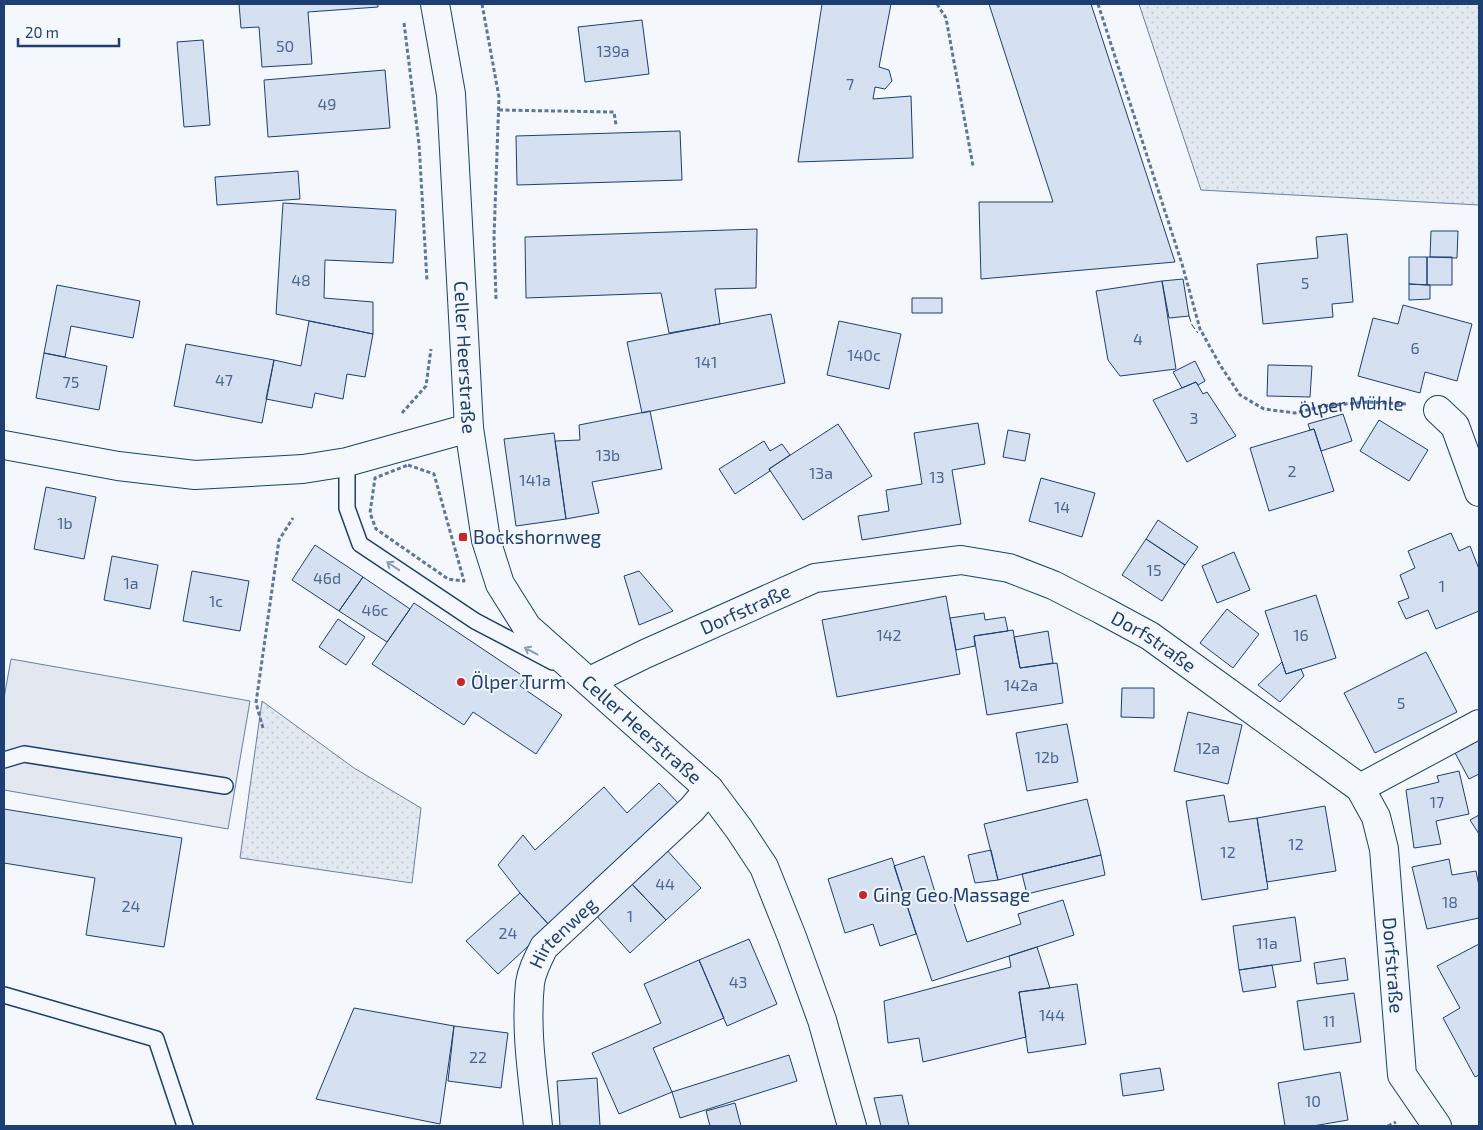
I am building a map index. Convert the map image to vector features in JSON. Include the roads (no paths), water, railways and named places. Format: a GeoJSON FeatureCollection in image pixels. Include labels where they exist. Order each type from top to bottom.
{"type":"FeatureCollection","features":[{"type":"Feature","properties":{"kind":"street","name":"Celler Heerstraße"},"geometry":{"type":"LineString","coordinates":[[435,4],[451,94],[469,428],[486,540],[500,584],[527,627],[590,681],[709,789],[764,867],[822,1020],[852,1126]]}},
{"type":"Feature","properties":{"kind":"street"},"geometry":{"type":"LineString","coordinates":[[1438,410],[1455,426],[1479,492]]}},
{"type":"Feature","properties":{"kind":"street"},"geometry":{"type":"LineString","coordinates":[[4,445],[118,466],[195,475],[303,469],[346,462],[469,428]]}},
{"type":"Feature","properties":{"kind":"street","name":"Dorfstraße"},"geometry":{"type":"LineString","coordinates":[[590,681],[645,654],[815,578],[961,560],[1009,568],[1053,585],[1134,627],[1158,642],[1360,788],[1376,817],[1384,849],[1402,1074],[1437,1126]]}},
{"type":"Feature","properties":{"kind":"street"},"geometry":{"type":"LineString","coordinates":[[1360,788],[1479,724]]}},
{"type":"Feature","properties":{"kind":"street","name":"Hirtenweg"},"geometry":{"type":"LineString","coordinates":[[538,1126],[528,1036],[530,983],[534,967],[544,947],[692,809],[709,789]]}},
{"type":"Feature","properties":{"kind":"lane"},"geometry":{"type":"LineString","coordinates":[[346,462],[347,508],[360,544],[475,621],[590,681]]}},
{"type":"Feature","properties":{"kind":"lane"},"geometry":{"type":"LineString","coordinates":[[4,760],[24,754],[225,786]]}},
{"type":"Feature","properties":{"kind":"lane"},"geometry":{"type":"LineString","coordinates":[[4,995],[156,1039],[185,1126]]}},
{"type":"Feature","properties":{"kind":"place","name":"Bockshornweg"},"geometry":{"type":"Point","coordinates":[463,537]}},
{"type":"Feature","properties":{"kind":"place","name":"Ölper Turm"},"geometry":{"type":"Point","coordinates":[461,682]}},
{"type":"Feature","properties":{"kind":"place","name":"Ging Geo Massage"},"geometry":{"type":"Point","coordinates":[863,895]}}]}
